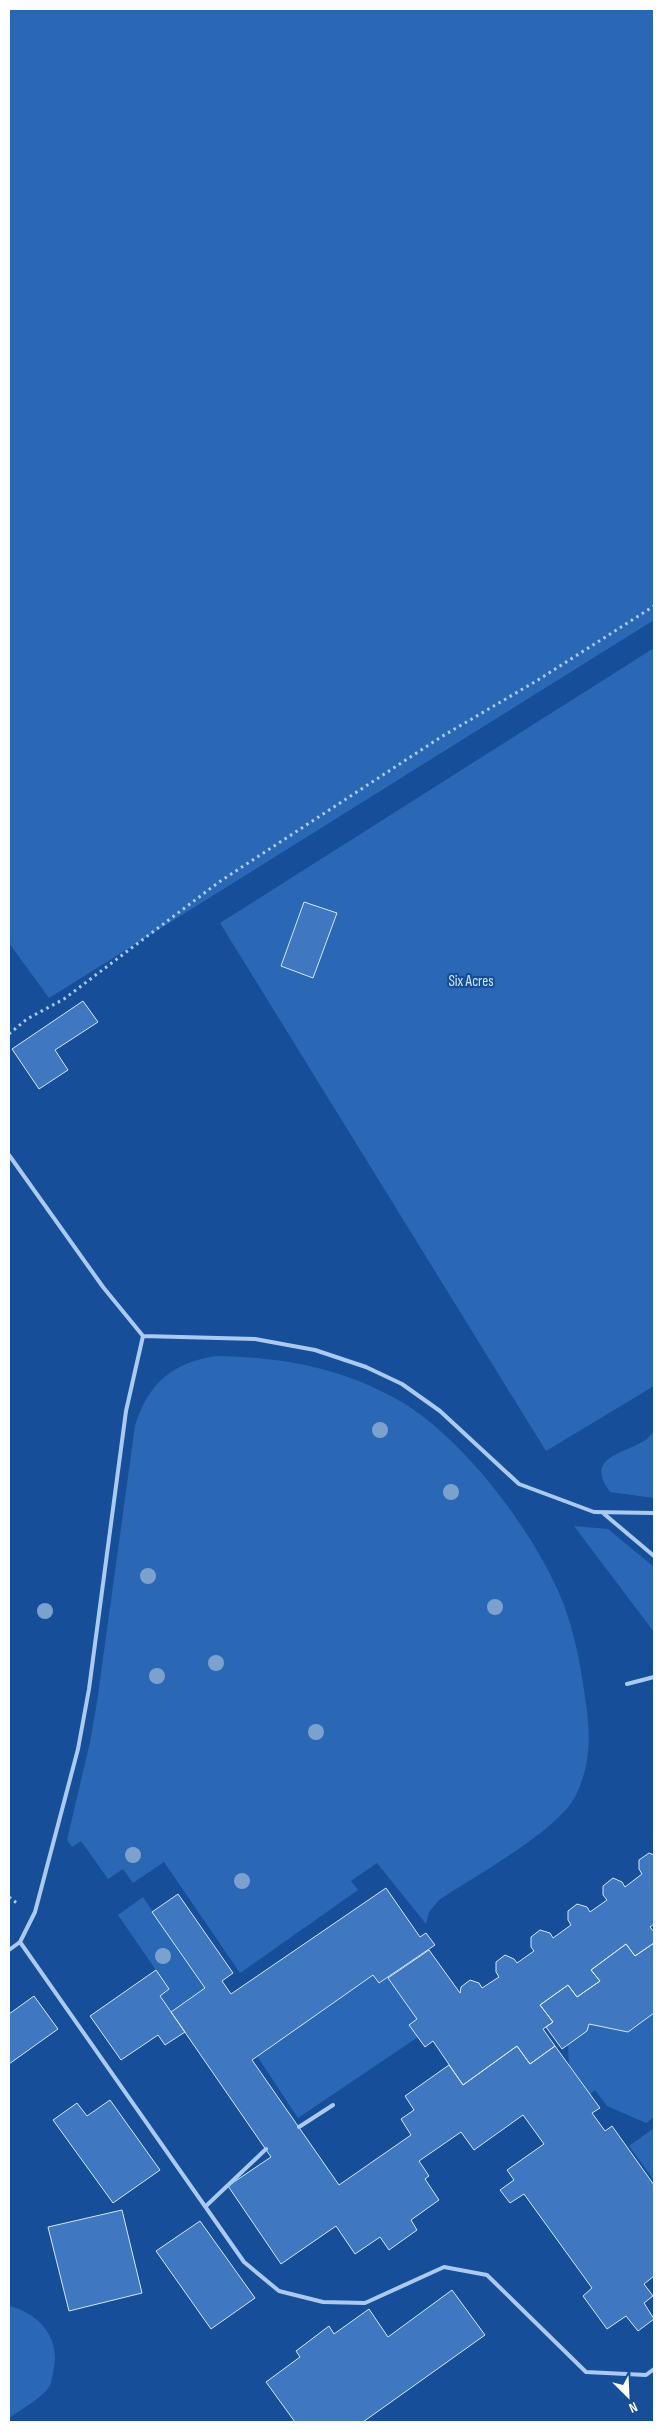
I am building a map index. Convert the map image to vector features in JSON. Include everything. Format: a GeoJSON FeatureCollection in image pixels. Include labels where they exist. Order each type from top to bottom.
{"type":"FeatureCollection","features":[{"type":"Feature","properties":{"kind":"lane"},"geometry":{"type":"LineString","coordinates":[[9,1155],[103,1287],[143,1336],[255,1339],[314,1350],[366,1366],[402,1384],[440,1411],[519,1484],[566,1503],[603,1513],[654,1512]]}},
{"type":"Feature","properties":{"kind":"lane"},"geometry":{"type":"LineString","coordinates":[[9,1950],[20,1942],[35,1912],[78,1749],[89,1690],[126,1410],[143,1336]]}},
{"type":"Feature","properties":{"kind":"lane"},"geometry":{"type":"LineString","coordinates":[[603,1513],[654,1556]]}},
{"type":"Feature","properties":{"kind":"lane"},"geometry":{"type":"LineString","coordinates":[[627,1684],[654,1677]]}},
{"type":"Feature","properties":{"kind":"lane"},"geometry":{"type":"LineString","coordinates":[[20,1942],[244,2262],[279,2291],[323,2302],[366,2303],[444,2267],[487,2275],[586,2372],[646,2375],[654,2369]]}},
{"type":"Feature","properties":{"kind":"lane"},"geometry":{"type":"LineString","coordinates":[[299,2127],[333,2105]]}},
{"type":"Feature","properties":{"kind":"lane"},"geometry":{"type":"LineString","coordinates":[[206,2206],[266,2149]]}},
{"type":"Feature","properties":{"kind":"path"},"geometry":{"type":"LineString","coordinates":[[9,1034],[27,1019],[64,999],[219,882],[441,737],[538,680],[654,606]]}},
{"type":"Feature","properties":{"kind":"path"},"geometry":{"type":"LineString","coordinates":[[9,1897],[17,1904]]}},
{"type":"Feature","properties":{"kind":"green space"},"geometry":{"type":"Polygon","coordinates":[[[9,9],[654,9],[654,620],[49,998],[9,943],[9,9]]]}},
{"type":"Feature","properties":{"kind":"green space","name":"Six Acres"},"geometry":{"type":"Polygon","coordinates":[[[654,648],[654,1386],[546,1451],[220,923],[654,648]]]}},
{"type":"Feature","properties":{"kind":"green space"},"geometry":{"type":"Polygon","coordinates":[[[217,1356],[288,1362],[311,1366],[356,1380],[400,1401],[425,1418],[449,1439],[496,1491],[536,1549],[552,1578],[568,1615],[574,1636],[589,1730],[588,1756],[585,1769],[576,1795],[566,1809],[534,1838],[439,1900],[429,1912],[426,1924],[377,1863],[351,1881],[358,1890],[240,1973],[164,1862],[133,1883],[123,1869],[108,1879],[81,1841],[72,1847],[67,1840],[90,1742],[97,1702],[135,1426],[147,1398],[164,1377],[187,1363],[217,1356]]]}},
{"type":"Feature","properties":{"kind":"green space"},"geometry":{"type":"Polygon","coordinates":[[[654,1431],[654,1498],[610,1492],[603,1481],[601,1472],[603,1465],[608,1459],[646,1440],[654,1431]]]}},
{"type":"Feature","properties":{"kind":"green space"},"geometry":{"type":"Polygon","coordinates":[[[574,1526],[608,1529],[654,1567],[654,1632],[574,1526]]]}},
{"type":"Feature","properties":{"kind":"green space"},"geometry":{"type":"Polygon","coordinates":[[[143,1897],[205,1988],[171,2012],[160,1996],[169,1989],[118,1915],[143,1897]]]}},
{"type":"Feature","properties":{"kind":"green space"},"geometry":{"type":"Polygon","coordinates":[[[373,1975],[379,1983],[388,1978],[417,2019],[418,2037],[298,2118],[257,2056],[373,1975]]]}},
{"type":"Feature","properties":{"kind":"green space"},"geometry":{"type":"Polygon","coordinates":[[[654,2013],[654,2117],[646,2123],[607,2106],[595,2090],[590,2094],[569,2065],[568,2044],[589,2024],[628,2032],[654,2013]]]}},
{"type":"Feature","properties":{"kind":"green space"},"geometry":{"type":"Polygon","coordinates":[[[654,2128],[654,2180],[629,2146],[654,2128]]]}},
{"type":"Feature","properties":{"kind":"green space"},"geometry":{"type":"Polygon","coordinates":[[[9,2306],[20,2309],[30,2315],[46,2329],[51,2338],[55,2360],[51,2384],[46,2391],[9,2418],[9,2306]]]}},
{"type":"Feature","properties":{"kind":"building"},"geometry":{"type":"Polygon","coordinates":[[[304,902],[337,913],[313,978],[281,966],[304,902]]]}},
{"type":"Feature","properties":{"kind":"building"},"geometry":{"type":"Polygon","coordinates":[[[83,1001],[98,1022],[55,1050],[68,1070],[39,1089],[12,1049],[83,1001]]]}},
{"type":"Feature","properties":{"kind":"building"},"geometry":{"type":"Polygon","coordinates":[[[649,1853],[654,1855],[654,1924],[650,1927],[654,1932],[654,1943],[635,1956],[626,1944],[591,1970],[600,1981],[577,1997],[568,1985],[540,2005],[553,2022],[543,2029],[555,2046],[530,2064],[517,2046],[463,2085],[433,2041],[425,2047],[409,2025],[417,2019],[388,1978],[429,1950],[460,1993],[461,1987],[470,1980],[479,1983],[482,1988],[499,1977],[496,1972],[496,1962],[505,1955],[514,1959],[517,1963],[534,1951],[531,1947],[531,1937],[540,1930],[550,1933],[553,1938],[571,1925],[568,1920],[568,1911],[577,1904],[587,1907],[590,1912],[607,1900],[603,1895],[603,1886],[613,1878],[622,1882],[625,1887],[642,1874],[639,1869],[639,1860],[649,1853]]]}},
{"type":"Feature","properties":{"kind":"building"},"geometry":{"type":"Polygon","coordinates":[[[386,1888],[420,1937],[426,1933],[435,1945],[379,1983],[373,1975],[252,2060],[339,2185],[411,2135],[401,2119],[414,2110],[405,2096],[449,2065],[463,2085],[517,2046],[530,2064],[555,2046],[600,2108],[592,2113],[605,2131],[612,2126],[654,2185],[654,2276],[644,2284],[653,2296],[644,2303],[654,2319],[638,2331],[626,2316],[607,2329],[583,2296],[592,2288],[524,2194],[510,2203],[500,2190],[514,2180],[507,2170],[544,2144],[523,2115],[474,2150],[461,2132],[419,2161],[429,2176],[425,2179],[439,2200],[411,2220],[417,2230],[389,2250],[380,2237],[355,2254],[336,2226],[281,2264],[228,2186],[271,2157],[171,2012],[205,1988],[152,1912],[178,1894],[233,1973],[222,1981],[231,1994],[386,1888]]]}},
{"type":"Feature","properties":{"kind":"building"},"geometry":{"type":"Polygon","coordinates":[[[654,1943],[654,2013],[628,2032],[589,2024],[587,2031],[562,2049],[546,2027],[553,2022],[540,2005],[568,1985],[577,1997],[600,1981],[591,1970],[626,1944],[635,1956],[654,1943]]]}},
{"type":"Feature","properties":{"kind":"building"},"geometry":{"type":"Polygon","coordinates":[[[156,1970],[169,1989],[160,1996],[185,2032],[165,2045],[158,2035],[121,2060],[90,2016],[156,1970]]]}},
{"type":"Feature","properties":{"kind":"building"},"geometry":{"type":"Polygon","coordinates":[[[34,1996],[58,2029],[9,2064],[9,2014],[34,1996]]]}},
{"type":"Feature","properties":{"kind":"building"},"geometry":{"type":"Polygon","coordinates":[[[110,2100],[160,2170],[113,2203],[53,2120],[77,2103],[87,2116],[110,2100]]]}},
{"type":"Feature","properties":{"kind":"building"},"geometry":{"type":"Polygon","coordinates":[[[122,2210],[142,2293],[69,2311],[48,2227],[122,2210]]]}},
{"type":"Feature","properties":{"kind":"building"},"geometry":{"type":"Polygon","coordinates":[[[200,2221],[255,2298],[211,2329],[156,2251],[200,2221]]]}},
{"type":"Feature","properties":{"kind":"building"},"geometry":{"type":"Polygon","coordinates":[[[452,2290],[485,2335],[363,2422],[295,2422],[266,2382],[300,2357],[296,2351],[329,2326],[334,2334],[369,2309],[388,2337],[452,2290]]]}}]}
